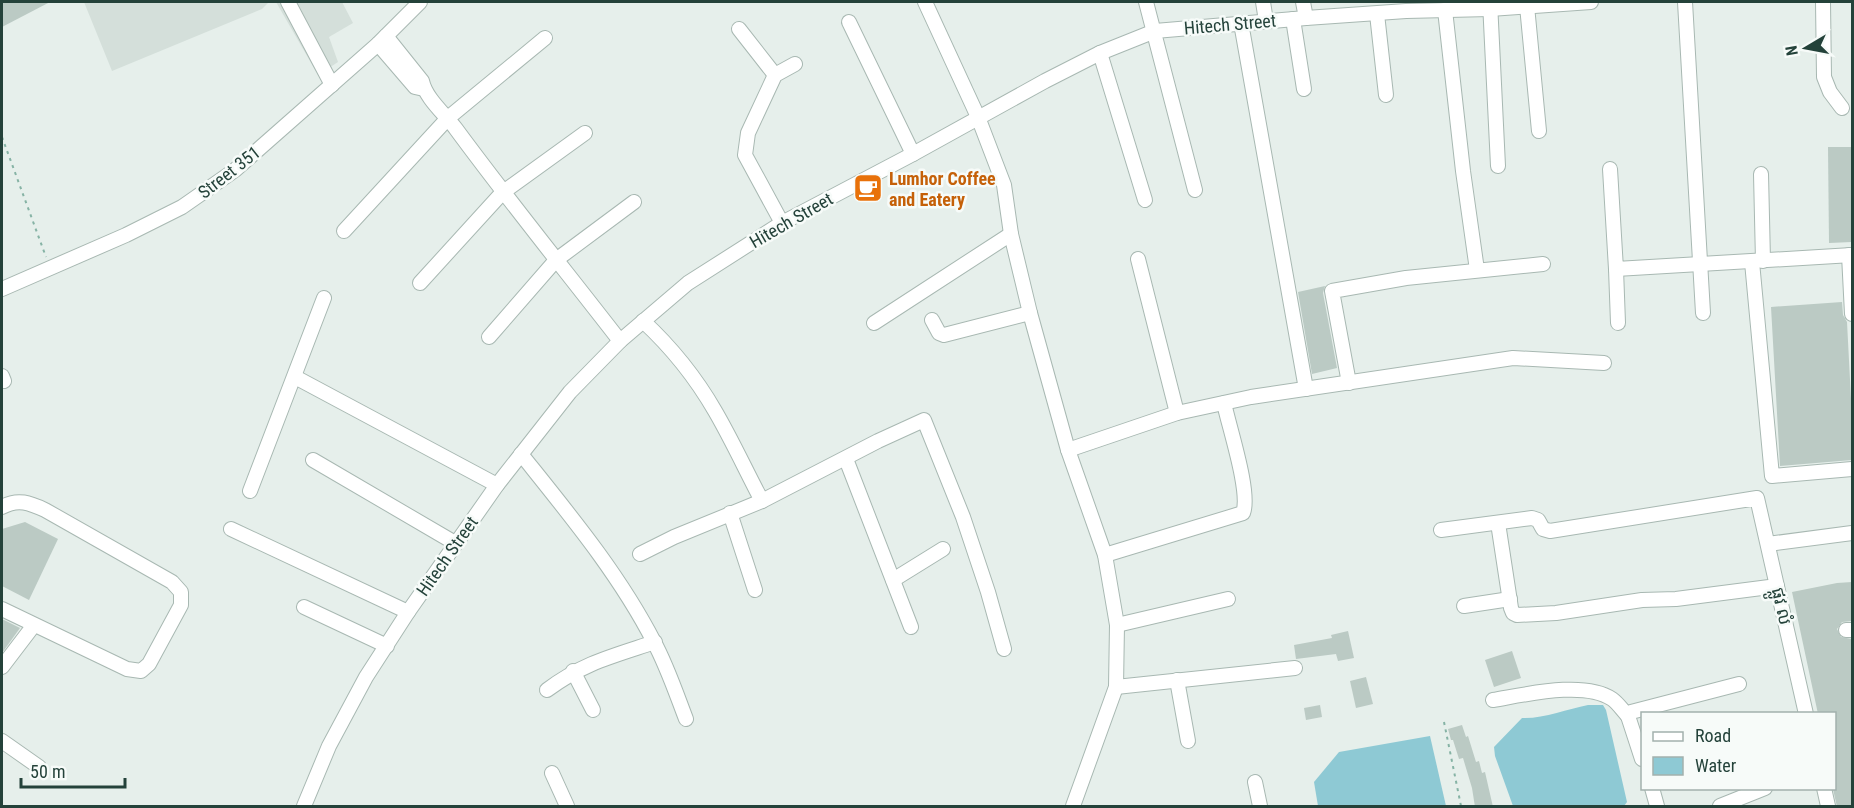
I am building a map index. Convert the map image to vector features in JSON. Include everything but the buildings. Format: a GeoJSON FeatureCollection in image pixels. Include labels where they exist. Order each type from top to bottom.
{"type":"FeatureCollection","features":[{"type":"Feature","properties":{"kind":"street"},"geometry":{"type":"LineString","coordinates":[[288,2],[332,85]]}},
{"type":"Feature","properties":{"kind":"street","name":"Street 351"},"geometry":{"type":"LineString","coordinates":[[2,289],[126,235],[182,207],[235,170],[382,40],[420,2]]}},
{"type":"Feature","properties":{"kind":"street"},"geometry":{"type":"LineString","coordinates":[[924,2],[978,117],[1004,185],[1011,234],[1030,313],[1068,450],[1105,555],[1117,625],[1116,687],[1072,806]]}},
{"type":"Feature","properties":{"kind":"street"},"geometry":{"type":"LineString","coordinates":[[1146,2],[1195,190]]}},
{"type":"Feature","properties":{"kind":"street"},"geometry":{"type":"LineString","coordinates":[[1263,2],[1266,21]]}},
{"type":"Feature","properties":{"kind":"street"},"geometry":{"type":"LineString","coordinates":[[1303,2],[1300,18],[1304,89]]}},
{"type":"Feature","properties":{"kind":"street","name":"Hitech Street"},"geometry":{"type":"LineString","coordinates":[[304,807],[329,746],[366,677],[496,485],[570,392],[620,341],[688,283],[782,222],[1100,53],[1155,31],[1300,18],[1377,14],[1405,6],[1445,10],[1490,5],[1527,6],[1591,2]]}},
{"type":"Feature","properties":{"kind":"street"},"geometry":{"type":"LineString","coordinates":[[1685,2],[1703,313]]}},
{"type":"Feature","properties":{"kind":"street"},"geometry":{"type":"LineString","coordinates":[[1823,2],[1824,77],[1830,92],[1842,108]]}},
{"type":"Feature","properties":{"kind":"street"},"geometry":{"type":"LineString","coordinates":[[1490,5],[1498,166]]}},
{"type":"Feature","properties":{"kind":"street"},"geometry":{"type":"LineString","coordinates":[[1527,6],[1539,131]]}},
{"type":"Feature","properties":{"kind":"street"},"geometry":{"type":"LineString","coordinates":[[1445,10],[1463,171],[1477,270]]}},
{"type":"Feature","properties":{"kind":"street"},"geometry":{"type":"LineString","coordinates":[[1377,14],[1386,95]]}},
{"type":"Feature","properties":{"kind":"street"},"geometry":{"type":"LineString","coordinates":[[849,22],[913,154]]}},
{"type":"Feature","properties":{"kind":"street"},"geometry":{"type":"LineString","coordinates":[[1241,23],[1306,389]]}},
{"type":"Feature","properties":{"kind":"street"},"geometry":{"type":"LineString","coordinates":[[739,29],[775,75]]}},
{"type":"Feature","properties":{"kind":"street"},"geometry":{"type":"LineString","coordinates":[[344,231],[448,118],[545,38]]}},
{"type":"Feature","properties":{"kind":"street"},"geometry":{"type":"LineString","coordinates":[[382,40],[415,87],[424,89],[448,118],[502,193],[620,341]]}},
{"type":"Feature","properties":{"kind":"street"},"geometry":{"type":"LineString","coordinates":[[1100,53],[1145,200]]}},
{"type":"Feature","properties":{"kind":"street"},"geometry":{"type":"LineString","coordinates":[[782,222],[745,155],[748,133],[775,75],[795,64]]}},
{"type":"Feature","properties":{"kind":"street"},"geometry":{"type":"LineString","coordinates":[[420,283],[502,193],[585,133]]}},
{"type":"Feature","properties":{"kind":"street"},"geometry":{"type":"LineString","coordinates":[[1610,169],[1618,323]]}},
{"type":"Feature","properties":{"kind":"street"},"geometry":{"type":"LineString","coordinates":[[1761,174],[1757,262],[1772,476],[1852,469]]}},
{"type":"Feature","properties":{"kind":"street"},"geometry":{"type":"LineString","coordinates":[[489,337],[556,260],[634,202]]}},
{"type":"Feature","properties":{"kind":"street"},"geometry":{"type":"LineString","coordinates":[[874,323],[1011,234]]}},
{"type":"Feature","properties":{"kind":"street"},"geometry":{"type":"LineString","coordinates":[[1616,269],[1851,255],[1852,314]]}},
{"type":"Feature","properties":{"kind":"street"},"geometry":{"type":"LineString","coordinates":[[1138,259],[1177,413]]}},
{"type":"Feature","properties":{"kind":"street"},"geometry":{"type":"LineString","coordinates":[[1349,383],[1332,291],[1406,278],[1543,264]]}},
{"type":"Feature","properties":{"kind":"street"},"geometry":{"type":"LineString","coordinates":[[250,491],[324,298]]}},
{"type":"Feature","properties":{"kind":"street"},"geometry":{"type":"LineString","coordinates":[[933,320],[939,333],[944,335],[1030,313]]}},
{"type":"Feature","properties":{"kind":"street"},"geometry":{"type":"LineString","coordinates":[[643,321],[691,373],[716,411],[762,501]]}},
{"type":"Feature","properties":{"kind":"street"},"geometry":{"type":"LineString","coordinates":[[1068,450],[1177,413],[1251,397],[1513,358],[1604,363]]}},
{"type":"Feature","properties":{"kind":"street"},"geometry":{"type":"LineString","coordinates":[[295,377],[496,485]]}},
{"type":"Feature","properties":{"kind":"street"},"geometry":{"type":"LineString","coordinates":[[1105,555],[1243,513],[1246,505],[1243,485],[1224,403]]}},
{"type":"Feature","properties":{"kind":"street"},"geometry":{"type":"LineString","coordinates":[[640,554],[762,501],[924,420],[963,517],[1004,649]]}},
{"type":"Feature","properties":{"kind":"street"},"geometry":{"type":"LineString","coordinates":[[521,454],[606,564],[655,642],[686,719]]}},
{"type":"Feature","properties":{"kind":"street"},"geometry":{"type":"LineString","coordinates":[[846,459],[911,627]]}},
{"type":"Feature","properties":{"kind":"street"},"geometry":{"type":"LineString","coordinates":[[313,460],[455,543]]}},
{"type":"Feature","properties":{"kind":"street","name":"ផ្លូវ លំ"},"geometry":{"type":"LineString","coordinates":[[1498,523],[1532,518],[1538,520],[1543,529],[1550,531],[1757,498],[1806,712]]}},
{"type":"Feature","properties":{"kind":"street"},"geometry":{"type":"LineString","coordinates":[[2,507],[9,502],[25,501],[45,510],[172,582],[181,592],[182,605],[148,664],[141,671],[128,669],[2,609]]}},
{"type":"Feature","properties":{"kind":"street"},"geometry":{"type":"LineString","coordinates":[[730,513],[755,590]]}},
{"type":"Feature","properties":{"kind":"street"},"geometry":{"type":"LineString","coordinates":[[1442,530],[1498,523],[1510,599],[1513,613],[1517,615],[1556,613],[1642,600],[1676,599],[1777,586]]}},
{"type":"Feature","properties":{"kind":"street"},"geometry":{"type":"LineString","coordinates":[[231,530],[408,612]]}},
{"type":"Feature","properties":{"kind":"street"},"geometry":{"type":"LineString","coordinates":[[1767,544],[1852,533]]}},
{"type":"Feature","properties":{"kind":"street"},"geometry":{"type":"LineString","coordinates":[[893,580],[943,549]]}},
{"type":"Feature","properties":{"kind":"street"},"geometry":{"type":"LineString","coordinates":[[1117,625],[1228,599]]}},
{"type":"Feature","properties":{"kind":"street"},"geometry":{"type":"LineString","coordinates":[[1464,606],[1510,599]]}},
{"type":"Feature","properties":{"kind":"street"},"geometry":{"type":"LineString","coordinates":[[304,607],[387,646]]}},
{"type":"Feature","properties":{"kind":"street"},"geometry":{"type":"LineString","coordinates":[[2,667],[34,625]]}},
{"type":"Feature","properties":{"kind":"street"},"geometry":{"type":"LineString","coordinates":[[547,690],[573,671],[655,642]]}},
{"type":"Feature","properties":{"kind":"street"},"geometry":{"type":"LineString","coordinates":[[1116,687],[1295,668]]}},
{"type":"Feature","properties":{"kind":"street"},"geometry":{"type":"LineString","coordinates":[[573,671],[593,710]]}},
{"type":"Feature","properties":{"kind":"street"},"geometry":{"type":"LineString","coordinates":[[1177,681],[1188,741]]}},
{"type":"Feature","properties":{"kind":"street"},"geometry":{"type":"LineString","coordinates":[[1629,716],[1631,712],[1640,708],[1739,684]]}},
{"type":"Feature","properties":{"kind":"street"},"geometry":{"type":"LineString","coordinates":[[1492,700],[1570,690],[1594,693],[1612,699],[1629,716],[1641,756]]}},
{"type":"Feature","properties":{"kind":"street"},"geometry":{"type":"LineString","coordinates":[[2,741],[39,767]]}},
{"type":"Feature","properties":{"kind":"street"},"geometry":{"type":"LineString","coordinates":[[552,773],[567,807]]}},
{"type":"Feature","properties":{"kind":"street"},"geometry":{"type":"LineString","coordinates":[[1255,782],[1260,807]]}},
{"type":"Feature","properties":{"kind":"street"},"geometry":{"type":"LineString","coordinates":[[1652,790],[1657,807]]}},
{"type":"Feature","properties":{"kind":"street"},"geometry":{"type":"LineString","coordinates":[[1720,807],[1762,790]]}},
{"type":"Feature","properties":{"kind":"street"},"geometry":{"type":"LineString","coordinates":[[1824,790],[1828,807]]}},
{"type":"Feature","properties":{"kind":"path"},"geometry":{"type":"LineString","coordinates":[[2,137],[50,268]]}},
{"type":"Feature","properties":{"kind":"path"},"geometry":{"type":"LineString","coordinates":[[1444,722],[1461,807]]}},
{"type":"Feature","properties":{"kind":"shaded area"},"geometry":{"type":"Polygon","coordinates":[[[84,2],[269,2],[262,9],[112,71],[84,2]]]}},
{"type":"Feature","properties":{"kind":"shaded area"},"geometry":{"type":"Polygon","coordinates":[[[276,2],[342,2],[353,23],[329,37],[338,62],[318,75],[276,2]]]}},
{"type":"Feature","properties":{"kind":"water"},"geometry":{"type":"Polygon","coordinates":[[[1588,705],[1603,705],[1606,710],[1627,802],[1624,806],[1513,806],[1495,756],[1494,747],[1522,718],[1547,715],[1588,705]]]}},
{"type":"Feature","properties":{"kind":"water"},"geometry":{"type":"Polygon","coordinates":[[[1430,736],[1446,806],[1318,806],[1314,782],[1339,752],[1430,736]]]}},
{"type":"Feature","properties":{"kind":"place","name":"Lumhor Coffee and Eatery"},"geometry":{"type":"Point","coordinates":[868,188]}}]}
